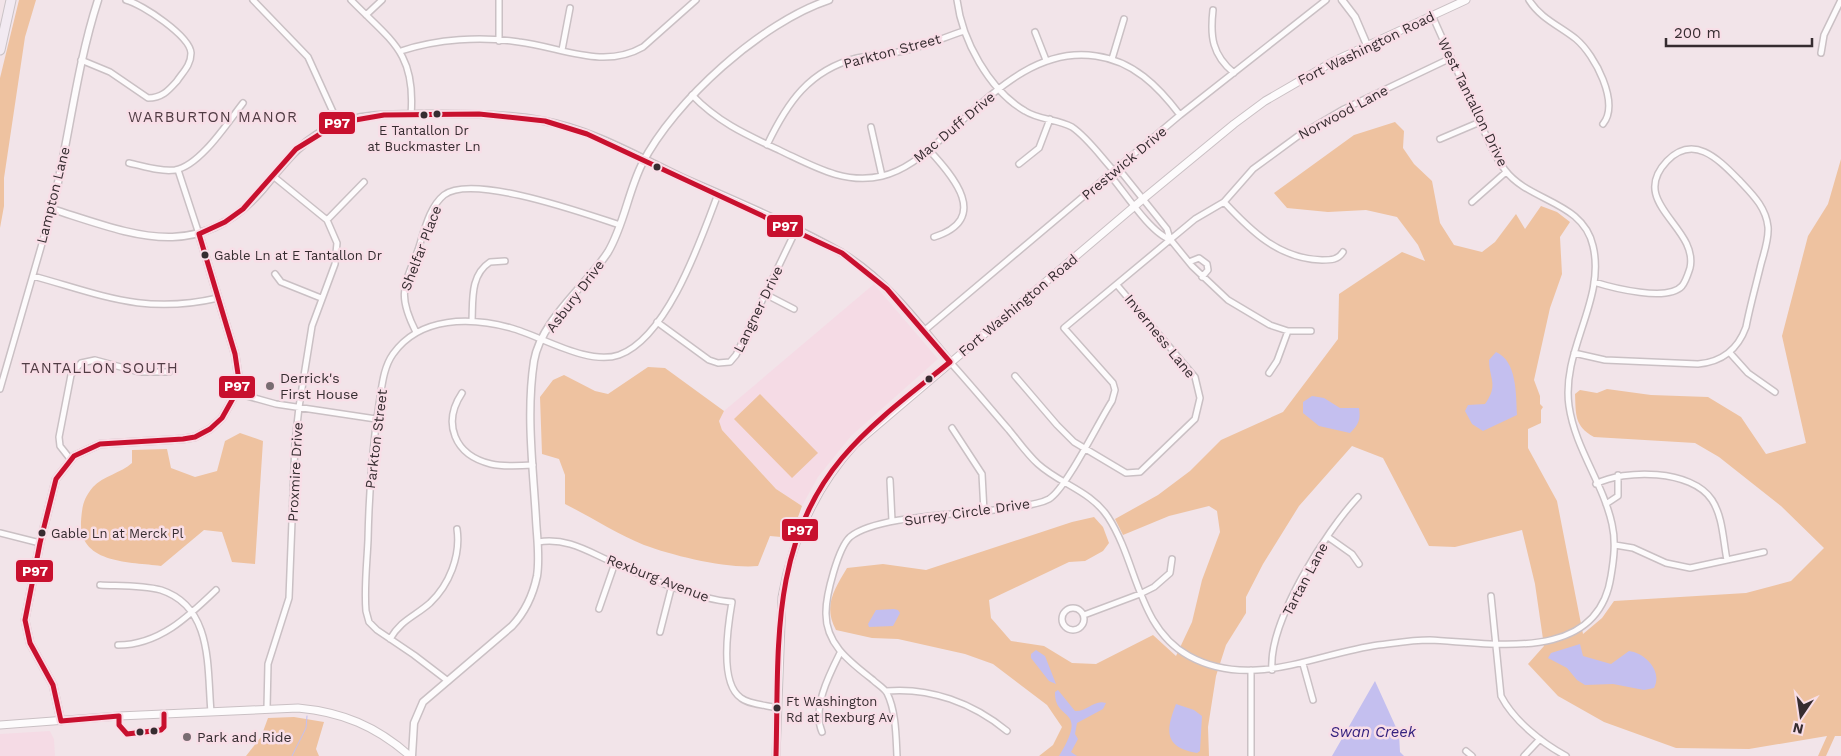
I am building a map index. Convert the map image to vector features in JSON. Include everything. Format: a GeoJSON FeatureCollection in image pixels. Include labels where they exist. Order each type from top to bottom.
{"type":"FeatureCollection","features":[{"type":"Feature","properties":{"kind":"highway"},"geometry":{"type":"LineString","coordinates":[[0,50],[12,0]]}},
{"type":"Feature","properties":{"kind":"main road","name":"Fort Washington Road"},"geometry":{"type":"LineString","coordinates":[[776,756],[782,597],[795,546],[813,504],[835,467],[855,444],[1143,199],[1265,101],[1306,75],[1366,44],[1466,0]]}},
{"type":"Feature","properties":{"kind":"main road"},"geometry":{"type":"LineString","coordinates":[[0,725],[267,708],[309,709],[348,718],[383,734],[411,756]]}},
{"type":"Feature","properties":{"kind":"street","name":"Lampton Lane"},"geometry":{"type":"LineString","coordinates":[[0,388],[52,209],[63,163],[80,60],[98,0]]}},
{"type":"Feature","properties":{"kind":"street"},"geometry":{"type":"LineString","coordinates":[[80,60],[110,72],[148,98],[164,95],[186,70],[191,53],[187,43],[145,8],[126,0]]}},
{"type":"Feature","properties":{"kind":"street"},"geometry":{"type":"LineString","coordinates":[[253,0],[308,57],[338,123]]}},
{"type":"Feature","properties":{"kind":"street"},"geometry":{"type":"LineString","coordinates":[[351,0],[401,51],[407,62],[411,79],[412,114]]}},
{"type":"Feature","properties":{"kind":"street"},"geometry":{"type":"LineString","coordinates":[[366,15],[382,0]]}},
{"type":"Feature","properties":{"kind":"street"},"geometry":{"type":"LineString","coordinates":[[499,0],[499,41]]}},
{"type":"Feature","properties":{"kind":"street"},"geometry":{"type":"LineString","coordinates":[[401,51],[433,42],[499,41],[518,42],[605,58],[634,52],[654,38],[696,0]]}},
{"type":"Feature","properties":{"kind":"street","name":"Asbury Drive"},"geometry":{"type":"LineString","coordinates":[[411,756],[418,713],[423,702],[500,637],[524,611],[537,577],[538,542],[531,388],[535,359],[542,339],[559,312],[601,261],[620,225],[644,160],[668,122],[692,95],[762,35],[791,16],[829,0]]}},
{"type":"Feature","properties":{"kind":"street"},"geometry":{"type":"LineString","coordinates":[[957,0],[964,31],[977,58],[1000,89],[1024,111],[1050,118],[1074,129],[1114,171],[1122,173],[1168,230],[1170,239],[1202,277],[1221,295],[1270,325],[1288,331],[1312,331]]}},
{"type":"Feature","properties":{"kind":"street","name":"Prestwick Drive"},"geometry":{"type":"LineString","coordinates":[[925,330],[1180,115],[1326,0]]}},
{"type":"Feature","properties":{"kind":"street"},"geometry":{"type":"LineString","coordinates":[[1342,0],[1360,28],[1366,44]]}},
{"type":"Feature","properties":{"kind":"street"},"geometry":{"type":"LineString","coordinates":[[1529,0],[1542,16],[1576,39],[1589,55],[1608,94],[1610,112],[1603,124]]}},
{"type":"Feature","properties":{"kind":"street"},"geometry":{"type":"LineString","coordinates":[[1821,53],[1824,35],[1841,0]]}},
{"type":"Feature","properties":{"kind":"street"},"geometry":{"type":"LineString","coordinates":[[562,50],[570,8]]}},
{"type":"Feature","properties":{"kind":"street"},"geometry":{"type":"LineString","coordinates":[[1214,10],[1212,34],[1214,48],[1222,63],[1234,73]]}},
{"type":"Feature","properties":{"kind":"street","name":"West Tantallon Drive"},"geometry":{"type":"LineString","coordinates":[[950,362],[1034,460],[1097,503],[1109,518],[1140,594],[1156,625],[1179,650],[1201,661],[1216,666],[1272,670],[1403,641],[1430,640],[1521,644],[1558,638],[1578,630],[1599,610],[1607,592],[1615,545],[1606,504],[1596,484],[1570,417],[1568,383],[1574,353],[1594,282],[1593,246],[1583,226],[1567,210],[1520,184],[1506,172],[1480,122],[1432,15]]}},
{"type":"Feature","properties":{"kind":"street"},"geometry":{"type":"LineString","coordinates":[[1112,59],[1124,19]]}},
{"type":"Feature","properties":{"kind":"street","name":"Parkton Street"},"geometry":{"type":"LineString","coordinates":[[767,145],[787,107],[799,92],[819,75],[857,58],[903,51],[964,31]]}},
{"type":"Feature","properties":{"kind":"street"},"geometry":{"type":"LineString","coordinates":[[1035,32],[1046,60]]}},
{"type":"Feature","properties":{"kind":"street","name":"Mac Duff Drive"},"geometry":{"type":"LineString","coordinates":[[692,95],[718,120],[767,145],[833,174],[861,178],[882,176],[909,165],[1000,89],[1030,68],[1055,56],[1078,54],[1112,59],[1133,68],[1149,81],[1180,115]]}},
{"type":"Feature","properties":{"kind":"street","name":"Norwood Lane"},"geometry":{"type":"LineString","coordinates":[[1224,202],[1253,169],[1298,136],[1344,109],[1451,58]]}},
{"type":"Feature","properties":{"kind":"street"},"geometry":{"type":"LineString","coordinates":[[129,162],[160,170],[178,170],[205,151],[244,103]]}},
{"type":"Feature","properties":{"kind":"street"},"geometry":{"type":"LineString","coordinates":[[52,209],[150,237],[178,237],[199,234],[225,222],[250,203],[303,144],[338,123],[369,116],[412,114],[480,114],[545,121],[587,134],[824,243],[868,270],[894,294],[950,362]]}},
{"type":"Feature","properties":{"kind":"street"},"geometry":{"type":"LineString","coordinates":[[1019,164],[1041,145],[1050,118]]}},
{"type":"Feature","properties":{"kind":"street"},"geometry":{"type":"LineString","coordinates":[[1440,139],[1480,122]]}},
{"type":"Feature","properties":{"kind":"street"},"geometry":{"type":"LineString","coordinates":[[871,127],[882,176]]}},
{"type":"Feature","properties":{"kind":"street"},"geometry":{"type":"LineString","coordinates":[[1574,353],[1613,360],[1698,364],[1713,362],[1730,354],[1740,341],[1746,327],[1768,227],[1764,210],[1754,195],[1711,154],[1697,149],[1679,152],[1664,164],[1657,176],[1655,189],[1658,200],[1691,250],[1690,267],[1683,285],[1674,291],[1642,292],[1594,282]]}},
{"type":"Feature","properties":{"kind":"street"},"geometry":{"type":"LineString","coordinates":[[929,150],[956,180],[963,200],[956,224],[945,233],[934,237]]}},
{"type":"Feature","properties":{"kind":"street"},"geometry":{"type":"LineString","coordinates":[[61,721],[53,685],[32,649],[26,628],[27,605],[40,543],[53,488],[59,475],[71,460],[80,453],[100,444],[175,440],[202,434],[222,418],[236,393],[238,367],[178,170]]}},
{"type":"Feature","properties":{"kind":"street"},"geometry":{"type":"LineString","coordinates":[[1114,171],[1114,180],[1135,206],[1161,236],[1170,239]]}},
{"type":"Feature","properties":{"kind":"street"},"geometry":{"type":"LineString","coordinates":[[1472,202],[1506,172]]}},
{"type":"Feature","properties":{"kind":"street","name":"Proxmire Drive"},"geometry":{"type":"LineString","coordinates":[[267,708],[270,657],[289,598],[295,443],[299,407],[312,326],[337,252],[335,237],[327,220],[273,176]]}},
{"type":"Feature","properties":{"kind":"street"},"geometry":{"type":"LineString","coordinates":[[327,220],[364,182]]}},
{"type":"Feature","properties":{"kind":"street","name":"Shelfar Place"},"geometry":{"type":"LineString","coordinates":[[416,332],[404,304],[405,286],[430,216],[439,200],[449,192],[465,189],[545,200],[620,225]]}},
{"type":"Feature","properties":{"kind":"street","name":"Parkton Street"},"geometry":{"type":"LineString","coordinates":[[448,681],[369,622],[365,602],[370,481],[376,419],[384,376],[389,361],[398,348],[416,332],[440,323],[472,321],[507,327],[593,356],[611,357],[632,348],[657,322],[688,269],[718,194]]}},
{"type":"Feature","properties":{"kind":"street"},"geometry":{"type":"LineString","coordinates":[[1224,202],[1253,232],[1281,250],[1318,260],[1336,258],[1343,252]]}},
{"type":"Feature","properties":{"kind":"street","name":"Surrey Circle Drive"},"geometry":{"type":"LineString","coordinates":[[886,692],[840,653],[831,637],[826,612],[839,558],[850,538],[869,527],[892,522],[984,512],[1045,501],[1057,492],[1112,400],[1115,388],[1113,383],[1064,328],[1204,212],[1224,202]]}},
{"type":"Feature","properties":{"kind":"street","name":"Langner Drive"},"geometry":{"type":"LineString","coordinates":[[657,322],[709,360],[718,363],[730,362],[736,355],[796,230]]}},
{"type":"Feature","properties":{"kind":"street"},"geometry":{"type":"LineString","coordinates":[[1189,262],[1199,258],[1207,264],[1208,270],[1202,277]]}},
{"type":"Feature","properties":{"kind":"street"},"geometry":{"type":"LineString","coordinates":[[472,321],[474,286],[478,274],[490,262],[505,262]]}},
{"type":"Feature","properties":{"kind":"street"},"geometry":{"type":"LineString","coordinates":[[275,274],[281,282],[321,298]]}},
{"type":"Feature","properties":{"kind":"street"},"geometry":{"type":"LineString","coordinates":[[33,276],[125,302],[153,306],[181,306],[218,298]]}},
{"type":"Feature","properties":{"kind":"street","name":"Inverness Lane"},"geometry":{"type":"LineString","coordinates":[[1016,376],[1066,436],[1126,473],[1138,473],[1191,423],[1199,407],[1200,391],[1195,377],[1117,285]]}},
{"type":"Feature","properties":{"kind":"street"},"geometry":{"type":"LineString","coordinates":[[765,294],[794,309]]}},
{"type":"Feature","properties":{"kind":"street"},"geometry":{"type":"LineString","coordinates":[[1269,373],[1277,361],[1288,331]]}},
{"type":"Feature","properties":{"kind":"street"},"geometry":{"type":"LineString","coordinates":[[1730,354],[1744,370],[1775,392]]}},
{"type":"Feature","properties":{"kind":"street"},"geometry":{"type":"LineString","coordinates":[[71,460],[60,446],[59,437],[71,375],[77,366],[86,361],[95,360],[139,372],[170,372]]}},
{"type":"Feature","properties":{"kind":"street"},"geometry":{"type":"LineString","coordinates":[[236,393],[276,404],[376,419]]}},
{"type":"Feature","properties":{"kind":"street"},"geometry":{"type":"LineString","coordinates":[[462,393],[452,410],[451,425],[456,439],[476,458],[489,464],[533,465]]}},
{"type":"Feature","properties":{"kind":"street"},"geometry":{"type":"LineString","coordinates":[[952,428],[982,474],[984,512]]}},
{"type":"Feature","properties":{"kind":"street"},"geometry":{"type":"LineString","coordinates":[[1596,484],[1618,475],[1672,477],[1690,482],[1712,500],[1719,517],[1727,560]]}},
{"type":"Feature","properties":{"kind":"street"},"geometry":{"type":"LineString","coordinates":[[1606,504],[1618,496],[1618,475]]}},
{"type":"Feature","properties":{"kind":"street"},"geometry":{"type":"LineString","coordinates":[[890,480],[892,522]]}},
{"type":"Feature","properties":{"kind":"street","name":"Tartan Lane"},"geometry":{"type":"LineString","coordinates":[[1272,670],[1272,652],[1280,625],[1300,582],[1328,537],[1358,497]]}},
{"type":"Feature","properties":{"kind":"street"},"geometry":{"type":"LineString","coordinates":[[390,639],[403,621],[429,603],[444,586],[456,556],[456,529]]}},
{"type":"Feature","properties":{"kind":"street"},"geometry":{"type":"LineString","coordinates":[[0,533],[40,543]]}},
{"type":"Feature","properties":{"kind":"street"},"geometry":{"type":"LineString","coordinates":[[1328,537],[1352,554],[1359,564]]}},
{"type":"Feature","properties":{"kind":"street","name":"Rexburg Avenue"},"geometry":{"type":"LineString","coordinates":[[538,542],[563,542],[580,547],[615,563],[701,596],[732,602],[728,681],[741,698],[778,708]]}},
{"type":"Feature","properties":{"kind":"street"},"geometry":{"type":"LineString","coordinates":[[1615,545],[1633,548],[1666,563],[1688,568],[1701,567],[1764,552]]}},
{"type":"Feature","properties":{"kind":"street"},"geometry":{"type":"LineString","coordinates":[[1084,615],[1140,594],[1167,577],[1173,567],[1172,559]]}},
{"type":"Feature","properties":{"kind":"street"},"geometry":{"type":"LineString","coordinates":[[599,609],[615,563]]}},
{"type":"Feature","properties":{"kind":"street"},"geometry":{"type":"LineString","coordinates":[[100,585],[159,590],[176,598],[193,612],[203,634],[211,712]]}},
{"type":"Feature","properties":{"kind":"street"},"geometry":{"type":"LineString","coordinates":[[660,632],[672,585]]}},
{"type":"Feature","properties":{"kind":"street"},"geometry":{"type":"LineString","coordinates":[[118,645],[128,645],[154,638],[193,612],[216,590]]}},
{"type":"Feature","properties":{"kind":"street"},"geometry":{"type":"LineString","coordinates":[[1491,596],[1501,696],[1508,709],[1540,739],[1566,756]]}},
{"type":"Feature","properties":{"kind":"street"},"geometry":{"type":"LineString","coordinates":[[1068,609],[1078,609],[1084,615],[1084,622],[1080,628],[1069,629],[1064,625],[1062,618],[1068,609]]}},
{"type":"Feature","properties":{"kind":"street"},"geometry":{"type":"LineString","coordinates":[[822,732],[819,718],[821,703],[840,653]]}},
{"type":"Feature","properties":{"kind":"street"},"geometry":{"type":"LineString","coordinates":[[1303,664],[1313,700]]}},
{"type":"Feature","properties":{"kind":"street"},"geometry":{"type":"LineString","coordinates":[[1250,756],[1251,670]]}},
{"type":"Feature","properties":{"kind":"street"},"geometry":{"type":"LineString","coordinates":[[896,756],[894,724],[886,692],[906,690],[933,693],[974,710],[1007,731]]}},
{"type":"Feature","properties":{"kind":"street"},"geometry":{"type":"LineString","coordinates":[[1524,756],[1540,739]]}},
{"type":"Feature","properties":{"kind":"street"},"geometry":{"type":"LineString","coordinates":[[1466,751],[1472,756]]}},
{"type":"Feature","properties":{"kind":"shaded area"},"geometry":{"type":"Polygon","coordinates":[[[19,0],[36,0],[25,37],[4,178],[4,206],[0,228],[0,78],[19,0]]]}},
{"type":"Feature","properties":{"kind":"shaded area"},"geometry":{"type":"Polygon","coordinates":[[[1395,122],[1404,131],[1403,148],[1414,164],[1432,181],[1440,223],[1454,245],[1482,252],[1495,242],[1516,214],[1525,229],[1541,206],[1557,212],[1570,222],[1560,237],[1562,274],[1550,308],[1534,380],[1540,396],[1540,404],[1543,407],[1541,410],[1541,423],[1528,429],[1528,448],[1557,501],[1583,634],[1602,618],[1614,601],[1746,593],[1791,581],[1824,548],[1781,506],[1719,457],[1695,443],[1594,437],[1587,433],[1577,419],[1575,394],[1580,390],[1597,393],[1607,389],[1651,395],[1708,397],[1741,417],[1766,454],[1806,443],[1782,336],[1808,236],[1828,204],[1841,159],[1841,736],[1835,736],[1826,756],[1818,756],[1827,736],[1749,749],[1676,748],[1604,722],[1558,696],[1528,664],[1544,646],[1535,584],[1522,530],[1455,547],[1429,546],[1383,458],[1352,446],[1299,506],[1263,564],[1246,597],[1246,613],[1226,645],[1216,676],[1208,727],[1209,756],[1039,756],[1053,745],[1062,727],[1047,705],[993,664],[965,654],[898,639],[872,638],[836,630],[830,613],[830,606],[834,591],[847,568],[883,564],[926,570],[1072,522],[1094,517],[1103,527],[1109,543],[1103,551],[1085,561],[1069,562],[989,600],[991,618],[1011,641],[1044,646],[1072,663],[1096,664],[1153,635],[1176,656],[1192,622],[1202,580],[1220,532],[1217,511],[1209,506],[1169,516],[1123,535],[1115,519],[1158,495],[1190,471],[1221,440],[1283,412],[1338,339],[1339,294],[1402,252],[1425,261],[1418,245],[1397,217],[1366,210],[1328,212],[1287,208],[1274,193],[1354,135],[1395,122]]]}},
{"type":"Feature","properties":{"kind":"shaded area"},"geometry":{"type":"Polygon","coordinates":[[[874,284],[938,359],[851,436],[818,477],[802,506],[776,489],[722,430],[719,421],[724,411],[874,284]]]}},
{"type":"Feature","properties":{"kind":"shaded area"},"geometry":{"type":"Polygon","coordinates":[[[648,367],[665,368],[724,411],[719,421],[722,430],[776,489],[802,506],[793,531],[781,537],[770,536],[758,566],[716,564],[656,549],[624,536],[565,504],[565,475],[559,459],[542,454],[540,397],[553,380],[564,375],[595,391],[608,394],[648,367]]]}},
{"type":"Feature","properties":{"kind":"shaded area"},"geometry":{"type":"Polygon","coordinates":[[[760,394],[818,453],[792,478],[734,419],[760,394]]]}},
{"type":"Feature","properties":{"kind":"shaded area"},"geometry":{"type":"Polygon","coordinates":[[[240,433],[263,441],[255,564],[232,562],[222,532],[204,530],[161,566],[109,558],[97,553],[88,546],[83,536],[81,522],[85,499],[97,483],[132,463],[132,450],[167,449],[171,468],[195,477],[217,471],[225,441],[240,433]]]}},
{"type":"Feature","properties":{"kind":"shaded area"},"geometry":{"type":"Polygon","coordinates":[[[294,717],[324,722],[316,749],[319,756],[246,756],[261,737],[268,718],[294,717]]]}},
{"type":"Feature","properties":{"kind":"shaded area"},"geometry":{"type":"Polygon","coordinates":[[[50,731],[54,739],[55,756],[0,756],[0,734],[50,731]]]}},
{"type":"Feature","properties":{"kind":"water"},"geometry":{"type":"Polygon","coordinates":[[[1496,352],[1503,356],[1512,370],[1517,415],[1483,431],[1472,424],[1465,411],[1468,405],[1485,404],[1489,397],[1492,391],[1492,382],[1489,360],[1496,352]]]}},
{"type":"Feature","properties":{"kind":"water"},"geometry":{"type":"Polygon","coordinates":[[[1312,396],[1324,398],[1340,408],[1359,408],[1360,416],[1357,425],[1350,433],[1319,426],[1303,413],[1303,402],[1312,396]]]}},
{"type":"Feature","properties":{"kind":"water"},"geometry":{"type":"Polygon","coordinates":[[[894,609],[900,613],[893,626],[869,627],[868,624],[876,610],[894,609]]]}},
{"type":"Feature","properties":{"kind":"water"},"geometry":{"type":"Polygon","coordinates":[[[1580,644],[1583,656],[1611,664],[1629,651],[1641,655],[1654,669],[1656,682],[1654,688],[1644,690],[1613,684],[1585,685],[1577,680],[1567,668],[1548,658],[1551,653],[1580,644]]]}},
{"type":"Feature","properties":{"kind":"water"},"geometry":{"type":"Polygon","coordinates":[[[1036,650],[1045,656],[1056,684],[1049,681],[1031,658],[1031,654],[1036,650]]]}},
{"type":"Feature","properties":{"kind":"water","name":"Swan Creek"},"geometry":{"type":"Polygon","coordinates":[[[1375,681],[1399,734],[1400,752],[1404,756],[1332,756],[1375,681]]]}},
{"type":"Feature","properties":{"kind":"water"},"geometry":{"type":"Polygon","coordinates":[[[1058,690],[1075,711],[1083,710],[1094,704],[1106,703],[1103,709],[1077,723],[1075,734],[1078,739],[1071,752],[1077,756],[1059,756],[1068,740],[1071,722],[1056,702],[1055,692],[1058,690]]]}},
{"type":"Feature","properties":{"kind":"water"},"geometry":{"type":"Polygon","coordinates":[[[1176,704],[1194,710],[1202,716],[1200,751],[1197,753],[1178,746],[1170,736],[1170,722],[1176,704]]]}},
{"type":"Feature","properties":{"kind":"waterway"},"geometry":{"type":"LineString","coordinates":[[292,756],[306,728],[307,716]]}},
{"type":"Feature","properties":{"kind":"transit line","name":"P97"},"geometry":{"type":"LineString","coordinates":[[199,234],[225,222],[243,209],[296,149],[338,123],[384,115],[479,114],[545,121],[587,134],[842,253],[887,289],[950,362]]}},
{"type":"Feature","properties":{"kind":"transit line","name":"P97"},"geometry":{"type":"LineString","coordinates":[[61,721],[53,685],[30,643],[25,620],[40,543],[56,479],[74,456],[100,444],[195,437],[210,429],[222,418],[236,393],[238,374],[235,354],[199,234]]}},
{"type":"Feature","properties":{"kind":"transit line","name":"P97"},"geometry":{"type":"LineString","coordinates":[[776,756],[777,677],[783,600],[790,563],[801,526],[818,491],[854,444],[894,407],[950,362]]}},
{"type":"Feature","properties":{"kind":"transit line","name":"P97"},"geometry":{"type":"LineString","coordinates":[[119,716],[119,725],[127,734],[161,730],[164,727],[164,714]]}},
{"type":"Feature","properties":{"kind":"transit line","name":"P97"},"geometry":{"type":"LineString","coordinates":[[61,721],[119,716]]}},
{"type":"Feature","properties":{"kind":"place","name":"E Tantallon Dr at Buckmaster Ln"},"geometry":{"type":"Point","coordinates":[424,115]}},
{"type":"Feature","properties":{"kind":"place","name":"Gable Ln at E Tantallon Dr"},"geometry":{"type":"Point","coordinates":[205,255]}},
{"type":"Feature","properties":{"kind":"place","name":"Derrick's First House"},"geometry":{"type":"Point","coordinates":[270,386]}},
{"type":"Feature","properties":{"kind":"place","name":"Gable Ln at Merck Pl"},"geometry":{"type":"Point","coordinates":[42,533]}},
{"type":"Feature","properties":{"kind":"place","name":"Ft Washington Rd at Rexburg Av"},"geometry":{"type":"Point","coordinates":[777,708]}},
{"type":"Feature","properties":{"kind":"place","name":"Park and Ride"},"geometry":{"type":"Point","coordinates":[187,737]}},
{"type":"Feature","properties":{"kind":"district","name":"WARBURTON MANOR"},"geometry":{"type":"Point","coordinates":[213,117]}},
{"type":"Feature","properties":{"kind":"district","name":"TANTALLON SOUTH"},"geometry":{"type":"Point","coordinates":[100,368]}}]}
